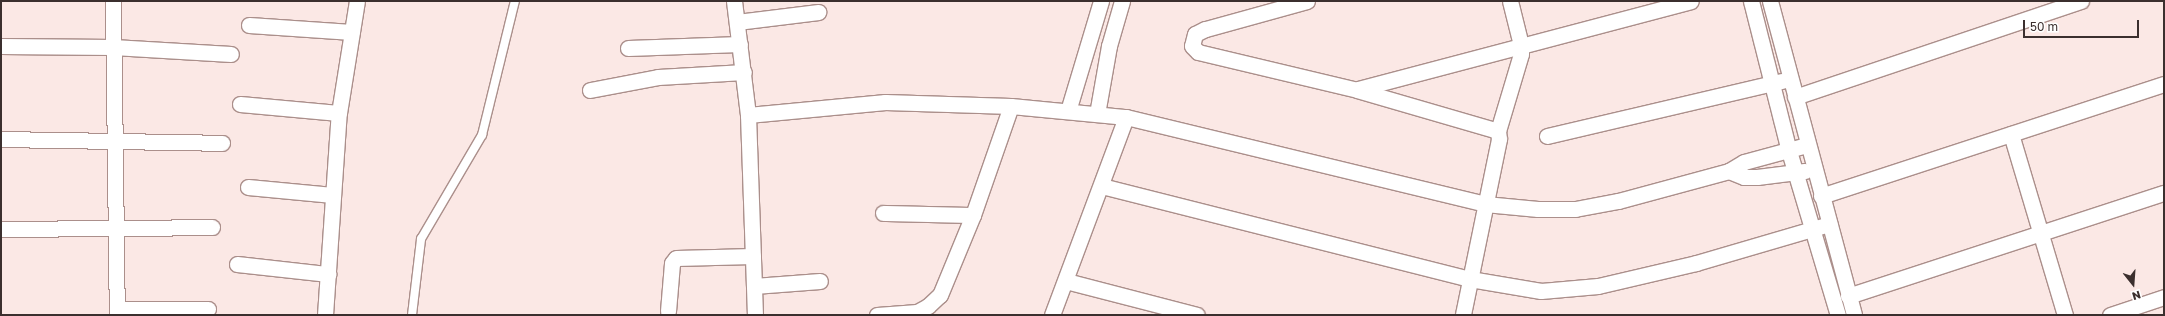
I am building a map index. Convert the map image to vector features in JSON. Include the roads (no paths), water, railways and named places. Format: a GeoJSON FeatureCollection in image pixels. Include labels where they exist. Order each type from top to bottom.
{"type":"FeatureCollection","features":[{"type":"Feature","properties":{"kind":"street"},"geometry":{"type":"LineString","coordinates":[[113,1],[117,312],[208,309]]}},
{"type":"Feature","properties":{"kind":"street"},"geometry":{"type":"LineString","coordinates":[[325,315],[339,110],[357,1]]}},
{"type":"Feature","properties":{"kind":"street"},"geometry":{"type":"LineString","coordinates":[[734,1],[748,114],[755,315]]}},
{"type":"Feature","properties":{"kind":"street"},"geometry":{"type":"LineString","coordinates":[[1068,111],[1101,1]]}},
{"type":"Feature","properties":{"kind":"street"},"geometry":{"type":"LineString","coordinates":[[1097,114],[1108,46],[1122,1]]}},
{"type":"Feature","properties":{"kind":"street"},"geometry":{"type":"LineString","coordinates":[[1308,1],[1205,28],[1195,34],[1192,46],[1198,52],[1357,90],[1498,131]]}},
{"type":"Feature","properties":{"kind":"street"},"geometry":{"type":"LineString","coordinates":[[1463,315],[1499,139],[1498,131],[1518,67],[1521,45],[1510,1]]}},
{"type":"Feature","properties":{"kind":"street"},"geometry":{"type":"LineString","coordinates":[[1357,90],[1521,45],[1691,1]]}},
{"type":"Feature","properties":{"kind":"street"},"geometry":{"type":"LineString","coordinates":[[1751,1],[1795,173],[1813,228],[1838,315]]}},
{"type":"Feature","properties":{"kind":"street"},"geometry":{"type":"LineString","coordinates":[[1770,1],[1807,145],[1854,315]]}},
{"type":"Feature","properties":{"kind":"street"},"geometry":{"type":"LineString","coordinates":[[1795,97],[2081,1]]}},
{"type":"Feature","properties":{"kind":"street"},"geometry":{"type":"LineString","coordinates":[[737,22],[818,12]]}},
{"type":"Feature","properties":{"kind":"street"},"geometry":{"type":"LineString","coordinates":[[249,25],[352,32]]}},
{"type":"Feature","properties":{"kind":"street"},"geometry":{"type":"LineString","coordinates":[[628,48],[740,44]]}},
{"type":"Feature","properties":{"kind":"street"},"geometry":{"type":"LineString","coordinates":[[1,46],[113,47],[231,54]]}},
{"type":"Feature","properties":{"kind":"street"},"geometry":{"type":"LineString","coordinates":[[590,90],[658,77],[744,72]]}},
{"type":"Feature","properties":{"kind":"street"},"geometry":{"type":"LineString","coordinates":[[1547,136],[1790,79]]}},
{"type":"Feature","properties":{"kind":"street"},"geometry":{"type":"LineString","coordinates":[[1821,196],[2164,84]]}},
{"type":"Feature","properties":{"kind":"street"},"geometry":{"type":"LineString","coordinates":[[748,114],[885,102],[1011,106],[1126,117],[1485,204],[1538,209],[1575,209],[1618,201],[1729,171],[1744,162],[1807,145]]}},
{"type":"Feature","properties":{"kind":"street"},"geometry":{"type":"LineString","coordinates":[[240,104],[339,113],[339,110]]}},
{"type":"Feature","properties":{"kind":"street"},"geometry":{"type":"LineString","coordinates":[[877,315],[917,312],[928,306],[940,295],[973,215],[1011,106]]}},
{"type":"Feature","properties":{"kind":"street"},"geometry":{"type":"LineString","coordinates":[[1052,315],[1102,186],[1126,117]]}},
{"type":"Feature","properties":{"kind":"street"},"geometry":{"type":"LineString","coordinates":[[2011,134],[2039,234],[2065,315]]}},
{"type":"Feature","properties":{"kind":"street"},"geometry":{"type":"LineString","coordinates":[[1,139],[222,142]]}},
{"type":"Feature","properties":{"kind":"street"},"geometry":{"type":"LineString","coordinates":[[1729,171],[1744,177],[1814,170]]}},
{"type":"Feature","properties":{"kind":"street"},"geometry":{"type":"LineString","coordinates":[[1102,186],[1470,279],[1541,291],[1598,286],[1696,263],[1829,224]]}},
{"type":"Feature","properties":{"kind":"street"},"geometry":{"type":"LineString","coordinates":[[248,187],[333,195]]}},
{"type":"Feature","properties":{"kind":"street"},"geometry":{"type":"LineString","coordinates":[[1848,296],[2164,193]]}},
{"type":"Feature","properties":{"kind":"street"},"geometry":{"type":"LineString","coordinates":[[883,213],[973,215]]}},
{"type":"Feature","properties":{"kind":"street"},"geometry":{"type":"LineString","coordinates":[[1,229],[212,227]]}},
{"type":"Feature","properties":{"kind":"street"},"geometry":{"type":"LineString","coordinates":[[668,311],[672,263],[676,258],[753,256]]}},
{"type":"Feature","properties":{"kind":"street"},"geometry":{"type":"LineString","coordinates":[[237,264],[328,274]]}},
{"type":"Feature","properties":{"kind":"street"},"geometry":{"type":"LineString","coordinates":[[754,286],[820,281]]}},
{"type":"Feature","properties":{"kind":"street"},"geometry":{"type":"LineString","coordinates":[[1066,281],[1197,315]]}},
{"type":"Feature","properties":{"kind":"street"},"geometry":{"type":"LineString","coordinates":[[2110,315],[2164,296]]}},
{"type":"Feature","properties":{"kind":"lane"},"geometry":{"type":"LineString","coordinates":[[412,315],[421,239],[482,135],[515,1]]}}]}
